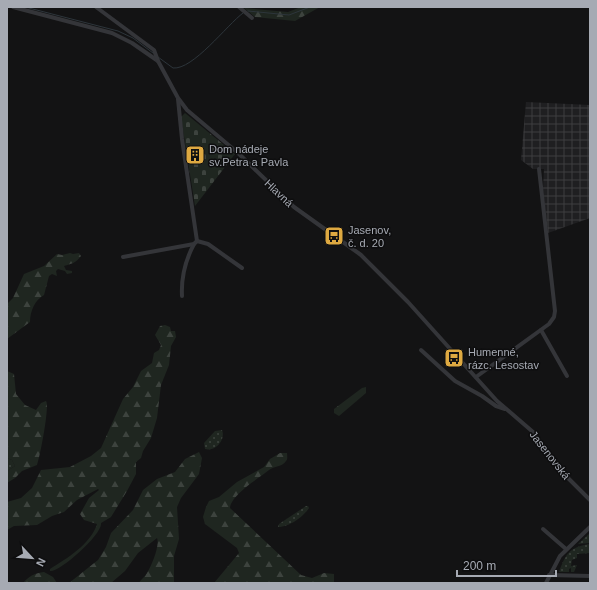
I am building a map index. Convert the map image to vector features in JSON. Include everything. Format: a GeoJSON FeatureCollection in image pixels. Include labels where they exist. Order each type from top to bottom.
{"type":"FeatureCollection","features":[{"type":"Feature","properties":{"kind":"street"},"geometry":{"type":"LineString","coordinates":[[13,7],[112,33],[132,43],[157,60]]}},
{"type":"Feature","properties":{"kind":"street","name":"Hlavná"},"geometry":{"type":"LineString","coordinates":[[96,7],[155,52],[157,60],[178,98],[187,110],[238,153],[294,207],[361,255],[408,302],[472,373]]}},
{"type":"Feature","properties":{"kind":"street"},"geometry":{"type":"LineString","coordinates":[[239,7],[252,18]]}},
{"type":"Feature","properties":{"kind":"street"},"geometry":{"type":"LineString","coordinates":[[178,98],[178,111],[195,242],[188,255],[183,270],[182,296]]}},
{"type":"Feature","properties":{"kind":"street"},"geometry":{"type":"LineString","coordinates":[[178,111],[183,108],[187,110]]}},
{"type":"Feature","properties":{"kind":"street"},"geometry":{"type":"LineString","coordinates":[[476,377],[549,324],[554,317],[555,311],[539,169]]}},
{"type":"Feature","properties":{"kind":"street"},"geometry":{"type":"LineString","coordinates":[[123,257],[195,242],[208,244],[242,268]]}},
{"type":"Feature","properties":{"kind":"street"},"geometry":{"type":"LineString","coordinates":[[541,330],[567,376]]}},
{"type":"Feature","properties":{"kind":"street"},"geometry":{"type":"LineString","coordinates":[[421,350],[455,381],[482,396],[496,406],[507,409]]}},
{"type":"Feature","properties":{"kind":"street","name":"Jasenovská"},"geometry":{"type":"LineString","coordinates":[[472,373],[507,409],[533,432],[560,470],[590,500]]}},
{"type":"Feature","properties":{"kind":"street"},"geometry":{"type":"LineString","coordinates":[[546,583],[548,575],[566,549],[590,527]]}},
{"type":"Feature","properties":{"kind":"street"},"geometry":{"type":"LineString","coordinates":[[543,529],[566,549]]}},
{"type":"Feature","properties":{"kind":"street"},"geometry":{"type":"LineString","coordinates":[[548,575],[590,576]]}},
{"type":"Feature","properties":{"kind":"shaded area"},"geometry":{"type":"Polygon","coordinates":[[[526,102],[590,105],[590,218],[548,233],[543,189],[544,169],[533,169],[521,160],[526,102]]]}},
{"type":"Feature","properties":{"kind":"green space"},"geometry":{"type":"Polygon","coordinates":[[[301,7],[320,7],[295,21],[255,17],[244,8],[288,12],[301,7]]]}},
{"type":"Feature","properties":{"kind":"green space"},"geometry":{"type":"Polygon","coordinates":[[[185,113],[235,154],[195,206],[181,117],[185,113]]]}},
{"type":"Feature","properties":{"kind":"green space"},"geometry":{"type":"Polygon","coordinates":[[[79,253],[81,256],[75,262],[64,266],[66,270],[72,271],[72,273],[67,274],[65,271],[58,269],[56,271],[57,276],[52,274],[49,276],[44,295],[38,300],[32,310],[30,322],[7,339],[7,304],[13,298],[24,274],[44,266],[57,254],[62,255],[79,253]]]}},
{"type":"Feature","properties":{"kind":"green space"},"geometry":{"type":"Polygon","coordinates":[[[165,325],[170,327],[171,331],[175,331],[176,337],[171,346],[169,365],[161,385],[157,418],[151,438],[143,451],[141,458],[136,462],[136,474],[111,517],[101,523],[100,528],[88,544],[71,560],[55,570],[50,571],[50,569],[63,561],[84,544],[94,531],[97,524],[84,520],[80,514],[89,498],[99,490],[98,489],[77,500],[64,512],[52,516],[37,525],[14,526],[7,530],[7,502],[21,498],[32,488],[41,470],[70,467],[91,456],[101,448],[123,399],[133,387],[141,371],[152,363],[154,353],[159,350],[161,345],[155,335],[160,326],[165,325]]]}},
{"type":"Feature","properties":{"kind":"green space"},"geometry":{"type":"Polygon","coordinates":[[[7,371],[14,374],[16,394],[25,405],[36,410],[41,403],[46,401],[47,412],[37,465],[22,471],[7,483],[7,471],[15,466],[12,460],[7,458],[7,371]]]}},
{"type":"Feature","properties":{"kind":"green space"},"geometry":{"type":"Polygon","coordinates":[[[366,387],[366,393],[339,416],[334,413],[334,409],[362,388],[366,387]]]}},
{"type":"Feature","properties":{"kind":"green space"},"geometry":{"type":"Polygon","coordinates":[[[222,430],[223,434],[219,444],[212,449],[205,449],[204,443],[215,431],[222,430]]]}},
{"type":"Feature","properties":{"kind":"green space"},"geometry":{"type":"Polygon","coordinates":[[[199,452],[202,458],[199,474],[181,498],[177,507],[179,539],[174,556],[174,583],[139,583],[146,574],[153,560],[158,541],[157,538],[138,553],[125,571],[111,583],[69,583],[98,560],[106,547],[111,533],[133,510],[143,490],[157,479],[175,472],[185,459],[199,452]]]}},
{"type":"Feature","properties":{"kind":"green space"},"geometry":{"type":"Polygon","coordinates":[[[280,453],[287,453],[287,459],[284,463],[271,469],[240,492],[230,508],[301,575],[312,578],[324,573],[334,574],[334,583],[214,583],[239,553],[237,548],[205,524],[203,517],[209,501],[219,497],[237,482],[264,467],[270,459],[280,453]]]}},
{"type":"Feature","properties":{"kind":"green space"},"geometry":{"type":"Polygon","coordinates":[[[7,458],[12,460],[15,466],[7,471],[7,458]]]}},
{"type":"Feature","properties":{"kind":"green space"},"geometry":{"type":"Polygon","coordinates":[[[306,506],[309,508],[299,518],[287,525],[278,527],[279,524],[306,506]]]}},
{"type":"Feature","properties":{"kind":"green space"},"geometry":{"type":"Polygon","coordinates":[[[590,533],[590,543],[578,544],[590,533]]]}},
{"type":"Feature","properties":{"kind":"green space"},"geometry":{"type":"Polygon","coordinates":[[[590,544],[590,553],[577,554],[577,558],[572,560],[571,566],[577,565],[574,572],[571,572],[571,568],[569,569],[569,572],[559,572],[564,560],[573,549],[590,544]]]}},
{"type":"Feature","properties":{"kind":"green space"},"geometry":{"type":"Polygon","coordinates":[[[44,572],[53,577],[57,583],[23,583],[32,575],[44,572]]]}},
{"type":"Feature","properties":{"kind":"waterway"},"geometry":{"type":"LineString","coordinates":[[25,7],[118,31],[133,38],[153,53]]}},
{"type":"Feature","properties":{"kind":"waterway"},"geometry":{"type":"LineString","coordinates":[[248,11],[289,15],[310,7]]}},
{"type":"Feature","properties":{"kind":"waterway"},"geometry":{"type":"LineString","coordinates":[[158,57],[173,68],[181,67],[200,55],[243,13]]}},
{"type":"Feature","properties":{"kind":"place","name":"Dom nádeje sv.Petra a Pavla"},"geometry":{"type":"Point","coordinates":[195,155]}},
{"type":"Feature","properties":{"kind":"place","name":"Jasenov, č. d. 20"},"geometry":{"type":"Point","coordinates":[334,236]}},
{"type":"Feature","properties":{"kind":"place","name":"Humenné, rázc. Lesostav"},"geometry":{"type":"Point","coordinates":[454,358]}}]}
